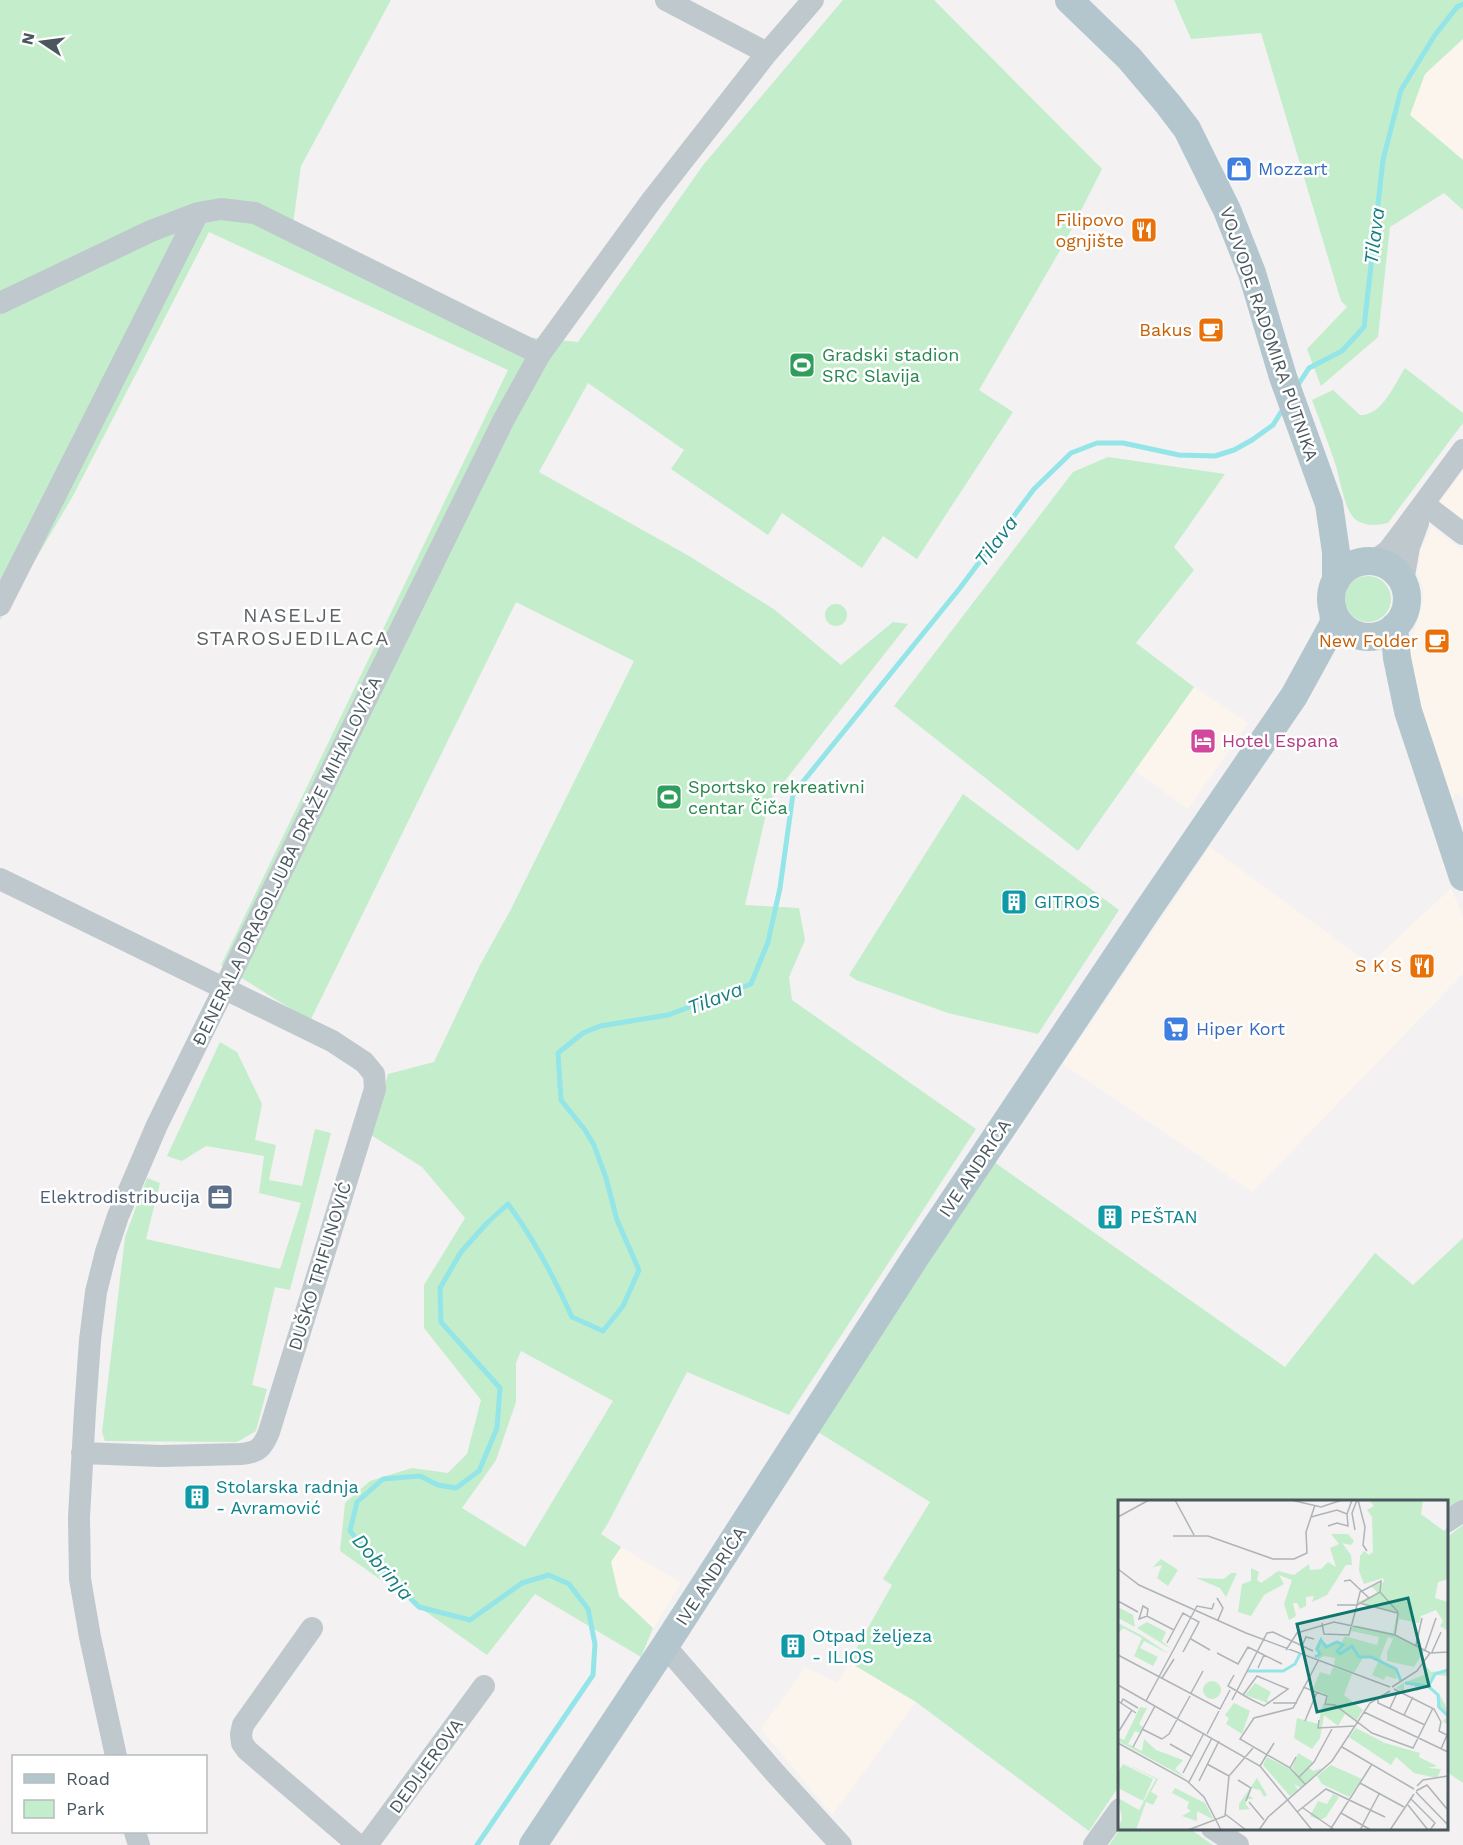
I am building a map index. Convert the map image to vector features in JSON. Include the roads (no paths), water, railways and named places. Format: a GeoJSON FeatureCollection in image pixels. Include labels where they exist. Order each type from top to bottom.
{"type":"FeatureCollection","features":[{"type":"Feature","properties":{"kind":"main road","name":"VOJVODE RADOMIRA PUTNIKA"},"geometry":{"type":"LineString","coordinates":[[1069,0],[1128,58],[1187,129],[1232,220],[1252,273],[1283,376],[1329,504],[1336,552],[1336,581]]}},
{"type":"Feature","properties":{"kind":"main road","name":"VOJVODE RADOMIRA PUTNIKA"},"geometry":{"type":"LineString","coordinates":[[1329,504],[1348,533],[1373,561]]}},
{"type":"Feature","properties":{"kind":"main road"},"geometry":{"type":"LineString","coordinates":[[1364,637],[1381,635],[1394,627],[1404,614],[1407,603],[1407,591],[1403,581],[1388,566],[1373,561],[1347,568],[1336,581],[1332,596],[1333,610],[1347,630],[1364,637],[1386,664],[1408,711],[1457,835],[1463,877]]}},
{"type":"Feature","properties":{"kind":"main road","name":"IVE ANDRIĆA"},"geometry":{"type":"LineString","coordinates":[[533,1845],[665,1646],[915,1258],[1294,696],[1334,624],[1333,610]]}},
{"type":"Feature","properties":{"kind":"main road"},"geometry":{"type":"LineString","coordinates":[[1394,627],[1397,658],[1408,711]]}},
{"type":"Feature","properties":{"kind":"main road","name":"IVE ANDRIĆA"},"geometry":{"type":"LineString","coordinates":[[1294,696],[1343,649],[1364,637]]}},
{"type":"Feature","properties":{"kind":"street"},"geometry":{"type":"LineString","coordinates":[[666,0],[767,53]]}},
{"type":"Feature","properties":{"kind":"street","name":"ĐENERALA DRAGOLJUBA DRAŽE MIHAILOVIĆA"},"geometry":{"type":"LineString","coordinates":[[116,1755],[80,1579],[79,1517],[90,1340],[96,1292],[118,1216],[157,1125],[502,421],[540,354],[652,200],[767,53],[813,0]]}},
{"type":"Feature","properties":{"kind":"street"},"geometry":{"type":"LineString","coordinates":[[0,303],[151,231],[198,213],[221,209],[255,213],[540,354]]}},
{"type":"Feature","properties":{"kind":"street"},"geometry":{"type":"LineString","coordinates":[[0,605],[198,213]]}},
{"type":"Feature","properties":{"kind":"street"},"geometry":{"type":"LineString","coordinates":[[1373,561],[1388,551],[1463,450]]}},
{"type":"Feature","properties":{"kind":"street"},"geometry":{"type":"LineString","coordinates":[[1424,504],[1463,534]]}},
{"type":"Feature","properties":{"kind":"street"},"geometry":{"type":"LineString","coordinates":[[1403,581],[1409,547],[1424,504]]}},
{"type":"Feature","properties":{"kind":"street"},"geometry":{"type":"LineString","coordinates":[[0,879],[225,989]]}},
{"type":"Feature","properties":{"kind":"street","name":"DUŠKO TRIFUNOVIĆ"},"geometry":{"type":"LineString","coordinates":[[82,1453],[161,1456],[251,1453],[260,1449],[265,1442],[276,1409],[375,1089],[374,1074],[364,1062],[332,1041],[225,989]]}},
{"type":"Feature","properties":{"kind":"street"},"geometry":{"type":"LineString","coordinates":[[1448,1521],[1463,1511]]}},
{"type":"Feature","properties":{"kind":"street"},"geometry":{"type":"LineString","coordinates":[[312,1628],[243,1725],[241,1734],[247,1750],[358,1845]]}},
{"type":"Feature","properties":{"kind":"street","name":"IVE ANDRIĆA"},"geometry":{"type":"LineString","coordinates":[[665,1646],[841,1845]]}},
{"type":"Feature","properties":{"kind":"street","name":"DEDIJEROVA"},"geometry":{"type":"LineString","coordinates":[[367,1845],[484,1686]]}},
{"type":"Feature","properties":{"kind":"street"},"geometry":{"type":"LineString","coordinates":[[1094,1845],[1118,1810]]}},
{"type":"Feature","properties":{"kind":"street"},"geometry":{"type":"LineString","coordinates":[[1215,1830],[1238,1845]]}},
{"type":"Feature","properties":{"kind":"waterway","name":"Tilava"},"geometry":{"type":"LineString","coordinates":[[1296,388],[1309,368],[1342,351],[1364,327],[1383,160],[1401,90],[1435,35],[1457,7],[1463,4]]}},
{"type":"Feature","properties":{"kind":"waterway","name":"Dobrinja"},"geometry":{"type":"LineString","coordinates":[[477,1845],[593,1675],[595,1644],[588,1609],[569,1584],[549,1575],[522,1583],[470,1620],[419,1607],[382,1570],[350,1531],[357,1502],[383,1479],[420,1476],[438,1485],[456,1488],[479,1471],[497,1428],[500,1388],[441,1322],[440,1288],[461,1252],[508,1204],[543,1259],[572,1317],[603,1331],[623,1306],[639,1270],[617,1220],[594,1145],[561,1100],[558,1053],[583,1033],[600,1026],[668,1015],[751,984],[768,942],[780,888],[793,794],[960,588],[1034,489],[1071,453],[1097,443],[1123,443],[1179,455],[1215,456],[1234,450],[1252,440],[1273,425],[1283,409]]}},
{"type":"Feature","properties":{"kind":"place","name":"Mozzart"},"geometry":{"type":"Point","coordinates":[1239,169]}},
{"type":"Feature","properties":{"kind":"place","name":"Filipovo ognjište"},"geometry":{"type":"Point","coordinates":[1144,230]}},
{"type":"Feature","properties":{"kind":"place","name":"Bakus"},"geometry":{"type":"Point","coordinates":[1211,330]}},
{"type":"Feature","properties":{"kind":"place","name":"Gradski stadion SRC Slavija"},"geometry":{"type":"Point","coordinates":[802,365]}},
{"type":"Feature","properties":{"kind":"place","name":"New Folder"},"geometry":{"type":"Point","coordinates":[1437,641]}},
{"type":"Feature","properties":{"kind":"place","name":"Hotel Espana"},"geometry":{"type":"Point","coordinates":[1203,741]}},
{"type":"Feature","properties":{"kind":"place","name":"Sportsko rekreativni centar Čiča"},"geometry":{"type":"Point","coordinates":[669,797]}},
{"type":"Feature","properties":{"kind":"place","name":"GITROS"},"geometry":{"type":"Point","coordinates":[1014,902]}},
{"type":"Feature","properties":{"kind":"place","name":"S K S"},"geometry":{"type":"Point","coordinates":[1422,966]}},
{"type":"Feature","properties":{"kind":"place","name":"Hiper Kort"},"geometry":{"type":"Point","coordinates":[1176,1029]}},
{"type":"Feature","properties":{"kind":"place","name":"Elektrodistribucija"},"geometry":{"type":"Point","coordinates":[220,1197]}},
{"type":"Feature","properties":{"kind":"place","name":"PEŠTAN"},"geometry":{"type":"Point","coordinates":[1110,1217]}},
{"type":"Feature","properties":{"kind":"place","name":"Stolarska radnja - Avramović"},"geometry":{"type":"Point","coordinates":[197,1497]}},
{"type":"Feature","properties":{"kind":"place","name":"Otpad željeza - ILIOS"},"geometry":{"type":"Point","coordinates":[793,1646]}},
{"type":"Feature","properties":{"kind":"district","name":"NASELJE STAROSJEDILACA"},"geometry":{"type":"Point","coordinates":[293,626]}}]}
